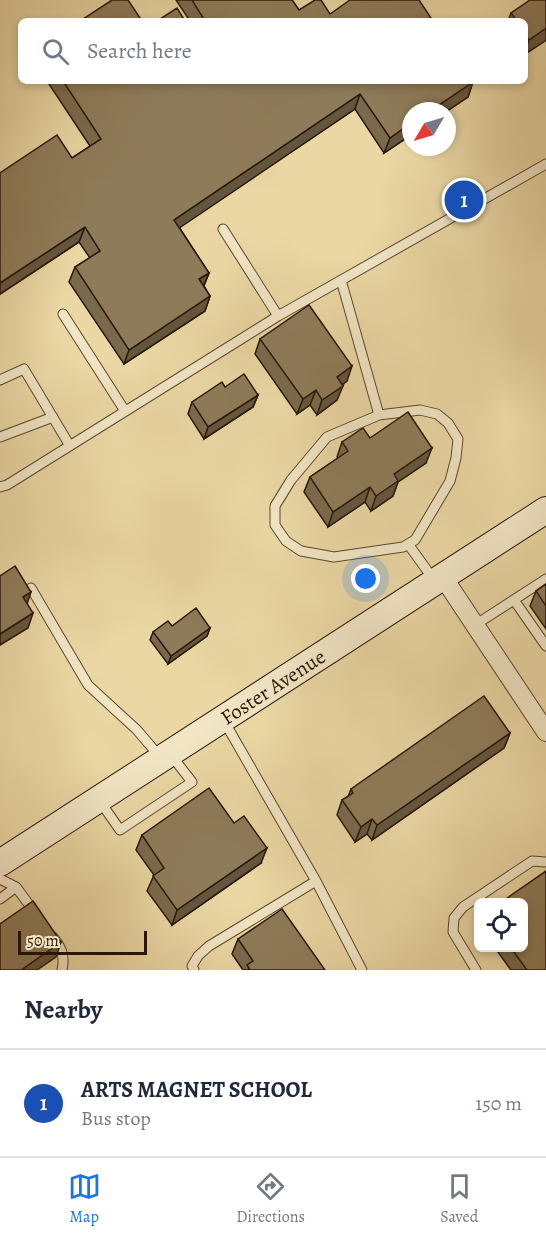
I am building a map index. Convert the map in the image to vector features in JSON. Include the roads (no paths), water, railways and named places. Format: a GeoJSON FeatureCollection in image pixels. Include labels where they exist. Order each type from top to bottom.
{"type":"FeatureCollection","features":[{"type":"Feature","properties":{"kind":"main road","name":"Foster Avenue"},"geometry":{"type":"LineString","coordinates":[[0,863],[546,510]]}},
{"type":"Feature","properties":{"kind":"street"},"geometry":{"type":"LineString","coordinates":[[439,579],[541,712],[546,732]]}},
{"type":"Feature","properties":{"kind":"lane"},"geometry":{"type":"LineString","coordinates":[[0,487],[7,485],[278,316],[546,164]]}},
{"type":"Feature","properties":{"kind":"lane"},"geometry":{"type":"LineString","coordinates":[[224,229],[278,316]]}},
{"type":"Feature","properties":{"kind":"lane"},"geometry":{"type":"LineString","coordinates":[[341,280],[379,415]]}},
{"type":"Feature","properties":{"kind":"lane"},"geometry":{"type":"LineString","coordinates":[[63,314],[125,411]]}},
{"type":"Feature","properties":{"kind":"lane"},"geometry":{"type":"LineString","coordinates":[[0,380],[24,369],[70,446]]}},
{"type":"Feature","properties":{"kind":"lane"},"geometry":{"type":"LineString","coordinates":[[420,410],[437,414],[448,423],[458,439],[450,482],[415,540],[403,547],[334,556],[301,551],[286,541],[275,525],[275,506],[291,480],[327,437],[379,415],[420,410]]}},
{"type":"Feature","properties":{"kind":"lane"},"geometry":{"type":"LineString","coordinates":[[0,437],[53,417]]}},
{"type":"Feature","properties":{"kind":"lane"},"geometry":{"type":"LineString","coordinates":[[408,544],[439,579]]}},
{"type":"Feature","properties":{"kind":"lane"},"geometry":{"type":"LineString","coordinates":[[475,625],[546,579]]}},
{"type":"Feature","properties":{"kind":"lane"},"geometry":{"type":"LineString","coordinates":[[31,588],[88,685],[192,782],[120,830],[98,800]]}},
{"type":"Feature","properties":{"kind":"lane"},"geometry":{"type":"LineString","coordinates":[[514,600],[546,646]]}},
{"type":"Feature","properties":{"kind":"lane"},"geometry":{"type":"LineString","coordinates":[[222,719],[316,881],[362,970]]}},
{"type":"Feature","properties":{"kind":"lane"},"geometry":{"type":"LineString","coordinates":[[476,970],[453,932],[454,918],[463,907],[532,861],[546,862]]}},
{"type":"Feature","properties":{"kind":"lane"},"geometry":{"type":"LineString","coordinates":[[0,879],[16,887],[41,920]]}},
{"type":"Feature","properties":{"kind":"lane"},"geometry":{"type":"LineString","coordinates":[[194,970],[192,966],[198,956],[209,946],[316,881]]}},
{"type":"Feature","properties":{"kind":"lane"},"geometry":{"type":"LineString","coordinates":[[0,899],[16,887]]}},
{"type":"Feature","properties":{"kind":"lane"},"geometry":{"type":"LineString","coordinates":[[47,928],[59,945],[64,958],[62,970]]}},
{"type":"Feature","properties":{"kind":"place","name":"ARTS MAGNET SCHOOL"},"geometry":{"type":"Point","coordinates":[464,200]}}]}
